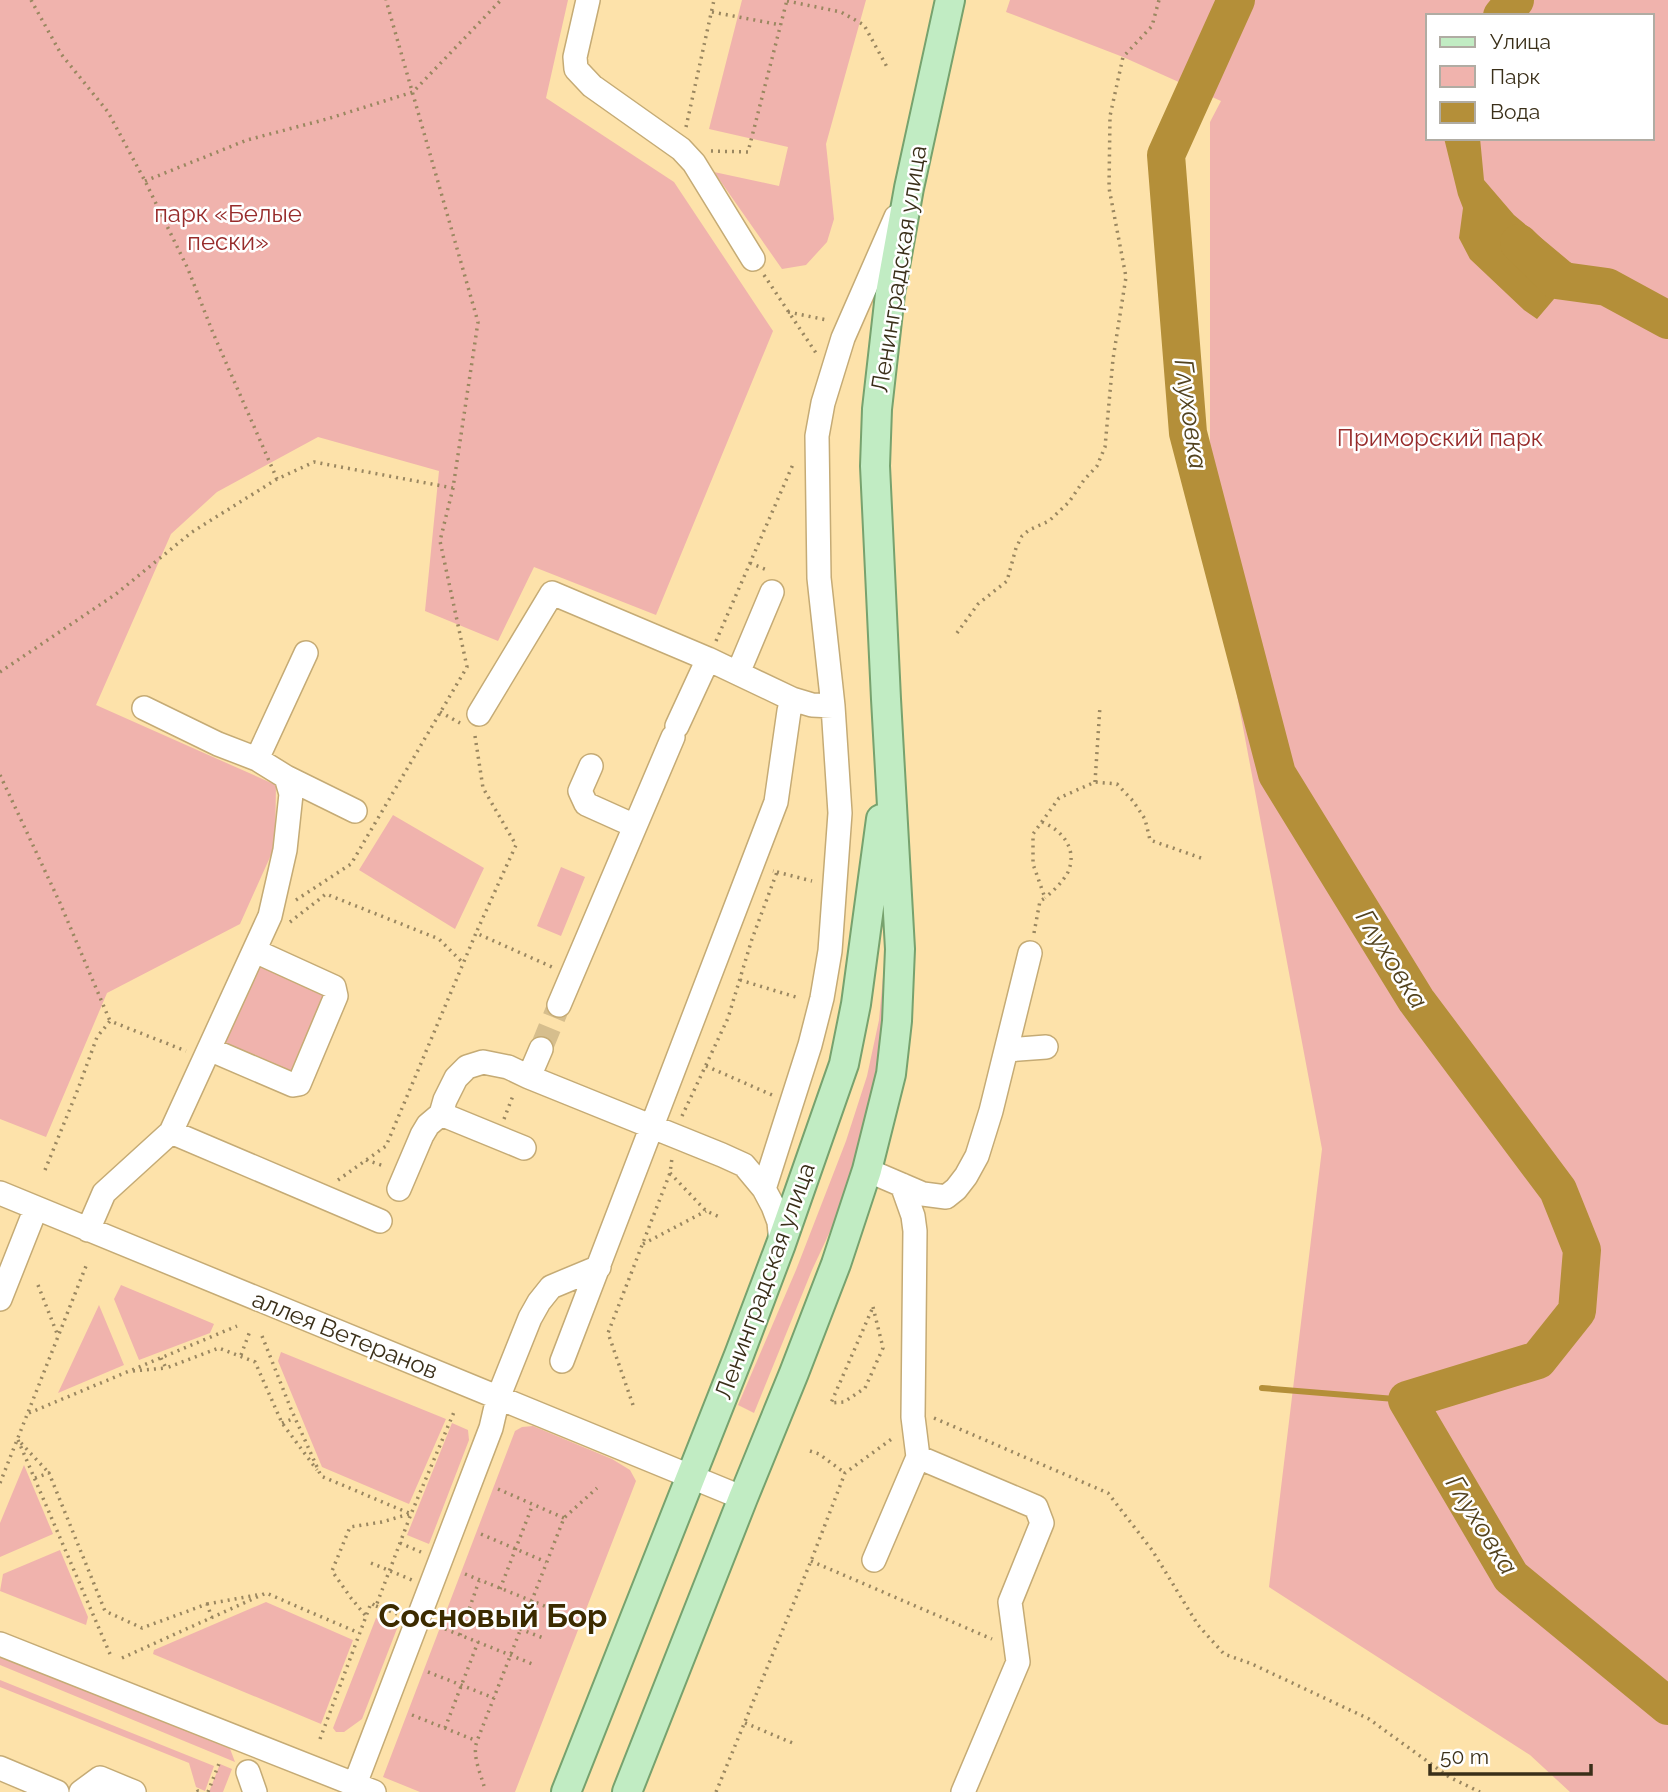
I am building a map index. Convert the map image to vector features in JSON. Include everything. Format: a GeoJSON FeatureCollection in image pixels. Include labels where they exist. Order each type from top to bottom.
{"type":"FeatureCollection","features":[{"type":"Feature","properties":{"kind":"main road","name":"Ленинградская улица"},"geometry":{"type":"LineString","coordinates":[[627,1792],[836,1264],[867,1170],[891,1074],[897,1021],[900,949],[876,466],[877,409],[890,294],[909,188],[950,0]]}},
{"type":"Feature","properties":{"kind":"main road","name":"Ленинградская улица"},"geometry":{"type":"LineString","coordinates":[[565,1792],[782,1244],[844,1064],[856,1004],[890,750]]}},
{"type":"Feature","properties":{"kind":"main road"},"geometry":{"type":"LineString","coordinates":[[864,947],[871,941],[882,940],[891,942],[900,949]]}},
{"type":"Feature","properties":{"kind":"street"},"geometry":{"type":"LineString","coordinates":[[589,0],[575,57],[576,69],[592,86],[681,149],[694,163],[753,259]]}},
{"type":"Feature","properties":{"kind":"street"},"geometry":{"type":"LineString","coordinates":[[764,1189],[810,1045],[830,951],[839,813],[833,706],[819,578],[817,436],[823,403],[843,338],[909,188]]}},
{"type":"Feature","properties":{"kind":"street"},"geometry":{"type":"LineString","coordinates":[[738,673],[772,592]]}},
{"type":"Feature","properties":{"kind":"street"},"geometry":{"type":"LineString","coordinates":[[472,723],[552,593],[708,659],[792,699],[812,705],[833,706]]}},
{"type":"Feature","properties":{"kind":"street"},"geometry":{"type":"LineString","coordinates":[[257,759],[306,653]]}},
{"type":"Feature","properties":{"kind":"street"},"geometry":{"type":"LineString","coordinates":[[559,1005],[708,659]]}},
{"type":"Feature","properties":{"kind":"street"},"geometry":{"type":"LineString","coordinates":[[562,1361],[776,802],[792,699]]}},
{"type":"Feature","properties":{"kind":"street"},"geometry":{"type":"LineString","coordinates":[[144,708],[218,744],[257,759],[286,777],[355,811]]}},
{"type":"Feature","properties":{"kind":"street"},"geometry":{"type":"LineString","coordinates":[[591,766],[580,791],[586,804],[635,826]]}},
{"type":"Feature","properties":{"kind":"street"},"geometry":{"type":"LineString","coordinates":[[88,1230],[104,1193],[171,1132],[254,951],[278,921],[291,794],[286,777]]}},
{"type":"Feature","properties":{"kind":"street"},"geometry":{"type":"LineString","coordinates":[[206,1054],[293,1085],[299,1084],[336,996],[334,987],[254,951]]}},
{"type":"Feature","properties":{"kind":"street"},"geometry":{"type":"LineString","coordinates":[[867,1170],[923,1194],[946,1197],[966,1177],[977,1156],[992,1111],[1030,953]]}},
{"type":"Feature","properties":{"kind":"street"},"geometry":{"type":"LineString","coordinates":[[1006,1050],[1046,1047]]}},
{"type":"Feature","properties":{"kind":"street"},"geometry":{"type":"LineString","coordinates":[[529,1077],[541,1049]]}},
{"type":"Feature","properties":{"kind":"street"},"geometry":{"type":"LineString","coordinates":[[399,1189],[422,1135],[428,1125],[441,1114],[444,1100],[456,1078],[467,1068],[483,1062],[508,1067],[744,1166],[764,1189],[773,1206],[779,1222],[782,1244]]}},
{"type":"Feature","properties":{"kind":"street"},"geometry":{"type":"LineString","coordinates":[[441,1114],[524,1148]]}},
{"type":"Feature","properties":{"kind":"street"},"geometry":{"type":"LineString","coordinates":[[171,1132],[380,1222]]}},
{"type":"Feature","properties":{"kind":"street"},"geometry":{"type":"LineString","coordinates":[[874,1560],[918,1457],[924,1421],[915,1231],[913,1216],[902,1185]]}},
{"type":"Feature","properties":{"kind":"street","name":"аллея Ветеранов"},"geometry":{"type":"LineString","coordinates":[[0,1194],[743,1498]]}},
{"type":"Feature","properties":{"kind":"street"},"geometry":{"type":"LineString","coordinates":[[0,1299],[36,1208]]}},
{"type":"Feature","properties":{"kind":"street"},"geometry":{"type":"LineString","coordinates":[[0,1644],[365,1788],[491,1428],[498,1398],[530,1318],[551,1287],[598,1267]]}},
{"type":"Feature","properties":{"kind":"street"},"geometry":{"type":"LineString","coordinates":[[918,1457],[1037,1507],[1042,1523],[1010,1602],[1018,1661],[963,1792]]}},
{"type":"Feature","properties":{"kind":"street"},"geometry":{"type":"LineString","coordinates":[[0,1768],[57,1792]]}},
{"type":"Feature","properties":{"kind":"street"},"geometry":{"type":"LineString","coordinates":[[82,1792],[100,1778],[134,1792]]}},
{"type":"Feature","properties":{"kind":"path"},"geometry":{"type":"LineString","coordinates":[[31,0],[61,54],[108,112],[145,181],[188,269],[277,479]]}},
{"type":"Feature","properties":{"kind":"path"},"geometry":{"type":"LineString","coordinates":[[278,921],[351,864],[467,667],[440,541],[453,488],[478,322],[386,0]]}},
{"type":"Feature","properties":{"kind":"path"},"geometry":{"type":"LineString","coordinates":[[145,181],[247,140],[327,119],[412,92],[501,0]]}},
{"type":"Feature","properties":{"kind":"path"},"geometry":{"type":"LineString","coordinates":[[692,102],[714,0]]}},
{"type":"Feature","properties":{"kind":"path"},"geometry":{"type":"LineString","coordinates":[[681,149],[748,152],[787,0],[841,12],[864,25],[887,67]]}},
{"type":"Feature","properties":{"kind":"path"},"geometry":{"type":"LineString","coordinates":[[957,633],[978,604],[1007,581],[1022,536],[1049,521],[1069,502],[1097,466],[1105,447],[1113,359],[1126,276],[1109,188],[1110,117],[1123,57],[1152,26],[1160,0]]}},
{"type":"Feature","properties":{"kind":"path"},"geometry":{"type":"LineString","coordinates":[[712,12],[781,25]]}},
{"type":"Feature","properties":{"kind":"path"},"geometry":{"type":"LineString","coordinates":[[753,259],[817,355]]}},
{"type":"Feature","properties":{"kind":"path"},"geometry":{"type":"LineString","coordinates":[[788,312],[827,320]]}},
{"type":"Feature","properties":{"kind":"path"},"geometry":{"type":"LineString","coordinates":[[708,659],[797,455]]}},
{"type":"Feature","properties":{"kind":"path"},"geometry":{"type":"LineString","coordinates":[[0,672],[116,594],[192,532],[277,479],[314,462],[453,488]]}},
{"type":"Feature","properties":{"kind":"path"},"geometry":{"type":"LineString","coordinates":[[1095,782],[1100,706]]}},
{"type":"Feature","properties":{"kind":"path"},"geometry":{"type":"LineString","coordinates":[[330,1186],[386,1146],[516,845],[484,788],[472,723],[440,712]]}},
{"type":"Feature","properties":{"kind":"path"},"geometry":{"type":"LineString","coordinates":[[0,775],[60,903],[110,1021],[206,1054]]}},
{"type":"Feature","properties":{"kind":"path"},"geometry":{"type":"LineString","coordinates":[[1045,898],[1033,864],[1033,834],[1059,798],[1095,782],[1117,784],[1145,819],[1150,839],[1201,858]]}},
{"type":"Feature","properties":{"kind":"path"},"geometry":{"type":"LineString","coordinates":[[1030,953],[1040,901],[1058,886],[1068,873],[1071,860],[1070,848],[1063,836],[1053,827],[1041,822]]}},
{"type":"Feature","properties":{"kind":"path"},"geometry":{"type":"LineString","coordinates":[[769,870],[811,881]]}},
{"type":"Feature","properties":{"kind":"path"},"geometry":{"type":"LineString","coordinates":[[681,1120],[728,1018],[776,872]]}},
{"type":"Feature","properties":{"kind":"path"},"geometry":{"type":"LineString","coordinates":[[278,921],[326,894],[439,939],[463,963]]}},
{"type":"Feature","properties":{"kind":"path"},"geometry":{"type":"LineString","coordinates":[[476,933],[572,975]]}},
{"type":"Feature","properties":{"kind":"path"},"geometry":{"type":"LineString","coordinates":[[732,978],[802,999]]}},
{"type":"Feature","properties":{"kind":"path"},"geometry":{"type":"LineString","coordinates":[[45,1170],[97,1037],[110,1021]]}},
{"type":"Feature","properties":{"kind":"path"},"geometry":{"type":"LineString","coordinates":[[700,1063],[772,1095]]}},
{"type":"Feature","properties":{"kind":"path"},"geometry":{"type":"LineString","coordinates":[[503,1123],[511,1103]]}},
{"type":"Feature","properties":{"kind":"path"},"geometry":{"type":"LineString","coordinates":[[366,1160],[385,1167]]}},
{"type":"Feature","properties":{"kind":"path"},"geometry":{"type":"LineString","coordinates":[[633,1405],[608,1333],[670,1173],[672,1160]]}},
{"type":"Feature","properties":{"kind":"path"},"geometry":{"type":"LineString","coordinates":[[670,1173],[706,1211],[722,1218]]}},
{"type":"Feature","properties":{"kind":"path"},"geometry":{"type":"LineString","coordinates":[[642,1244],[706,1211]]}},
{"type":"Feature","properties":{"kind":"path"},"geometry":{"type":"LineString","coordinates":[[0,1483],[86,1266]]}},
{"type":"Feature","properties":{"kind":"path"},"geometry":{"type":"LineString","coordinates":[[38,1284],[58,1338]]}},
{"type":"Feature","properties":{"kind":"path"},"geometry":{"type":"LineString","coordinates":[[873,1307],[883,1348],[865,1388],[844,1402],[831,1403],[873,1307]]}},
{"type":"Feature","properties":{"kind":"path"},"geometry":{"type":"LineString","coordinates":[[28,1413],[237,1326]]}},
{"type":"Feature","properties":{"kind":"path"},"geometry":{"type":"LineString","coordinates":[[241,1356],[250,1331]]}},
{"type":"Feature","properties":{"kind":"path"},"geometry":{"type":"LineString","coordinates":[[262,1336],[321,1476]]}},
{"type":"Feature","properties":{"kind":"path"},"geometry":{"type":"LineString","coordinates":[[129,1372],[166,1368],[219,1348],[255,1362],[282,1423],[321,1476],[411,1514]]}},
{"type":"Feature","properties":{"kind":"path"},"geometry":{"type":"LineString","coordinates":[[161,1359],[166,1368]]}},
{"type":"Feature","properties":{"kind":"path"},"geometry":{"type":"LineString","coordinates":[[376,1606],[454,1412]]}},
{"type":"Feature","properties":{"kind":"path"},"geometry":{"type":"LineString","coordinates":[[282,1423],[295,1418]]}},
{"type":"Feature","properties":{"kind":"path"},"geometry":{"type":"LineString","coordinates":[[716,1792],[845,1473],[924,1421],[1108,1493],[1152,1550],[1198,1625],[1224,1654],[1252,1664],[1369,1719],[1449,1777],[1480,1792]]}},
{"type":"Feature","properties":{"kind":"path"},"geometry":{"type":"LineString","coordinates":[[18,1439],[49,1473],[105,1611],[142,1628],[207,1604],[266,1593],[359,1633]]}},
{"type":"Feature","properties":{"kind":"path"},"geometry":{"type":"LineString","coordinates":[[18,1439],[110,1654]]}},
{"type":"Feature","properties":{"kind":"path"},"geometry":{"type":"LineString","coordinates":[[810,1451],[819,1454],[845,1473]]}},
{"type":"Feature","properties":{"kind":"path"},"geometry":{"type":"LineString","coordinates":[[35,1478],[49,1473]]}},
{"type":"Feature","properties":{"kind":"path"},"geometry":{"type":"LineString","coordinates":[[484,1786],[474,1748],[564,1518],[597,1488]]}},
{"type":"Feature","properties":{"kind":"path"},"geometry":{"type":"LineString","coordinates":[[498,1489],[564,1518]]}},
{"type":"Feature","properties":{"kind":"path"},"geometry":{"type":"LineString","coordinates":[[500,1589],[533,1504]]}},
{"type":"Feature","properties":{"kind":"path"},"geometry":{"type":"LineString","coordinates":[[366,1616],[332,1571],[350,1527],[411,1514]]}},
{"type":"Feature","properties":{"kind":"path"},"geometry":{"type":"LineString","coordinates":[[481,1534],[546,1562]]}},
{"type":"Feature","properties":{"kind":"path"},"geometry":{"type":"LineString","coordinates":[[400,1543],[411,1548]]}},
{"type":"Feature","properties":{"kind":"path"},"geometry":{"type":"LineString","coordinates":[[811,1561],[1016,1649]]}},
{"type":"Feature","properties":{"kind":"path"},"geometry":{"type":"LineString","coordinates":[[371,1563],[401,1576]]}},
{"type":"Feature","properties":{"kind":"path"},"geometry":{"type":"LineString","coordinates":[[466,1574],[557,1611]]}},
{"type":"Feature","properties":{"kind":"path"},"geometry":{"type":"LineString","coordinates":[[460,1635],[480,1580]]}},
{"type":"Feature","properties":{"kind":"path"},"geometry":{"type":"LineString","coordinates":[[122,1658],[266,1593]]}},
{"type":"Feature","properties":{"kind":"path"},"geometry":{"type":"LineString","coordinates":[[320,1740],[371,1603],[388,1610]]}},
{"type":"Feature","properties":{"kind":"path"},"geometry":{"type":"LineString","coordinates":[[207,1604],[212,1618]]}},
{"type":"Feature","properties":{"kind":"path"},"geometry":{"type":"LineString","coordinates":[[445,1629],[535,1665]]}},
{"type":"Feature","properties":{"kind":"path"},"geometry":{"type":"LineString","coordinates":[[520,1629],[546,1639]]}},
{"type":"Feature","properties":{"kind":"path"},"geometry":{"type":"LineString","coordinates":[[445,1728],[478,1642]]}},
{"type":"Feature","properties":{"kind":"path"},"geometry":{"type":"LineString","coordinates":[[428,1672],[494,1698]]}},
{"type":"Feature","properties":{"kind":"path"},"geometry":{"type":"LineString","coordinates":[[412,1715],[477,1741]]}},
{"type":"Feature","properties":{"kind":"path"},"geometry":{"type":"LineString","coordinates":[[745,1723],[795,1744]]}},
{"type":"Feature","properties":{"kind":"path"},"geometry":{"type":"LineString","coordinates":[[208,1792],[220,1761]]}},
{"type":"Feature","properties":{"kind":"green space","name":"парк «Белые пески»"},"geometry":{"type":"Polygon","coordinates":[[[0,0],[568,0],[546,98],[674,182],[773,331],[656,615],[534,567],[498,641],[425,611],[439,471],[318,437],[217,492],[171,534],[96,705],[276,785],[275,846],[240,924],[107,993],[46,1137],[0,1119],[0,0]]]}},
{"type":"Feature","properties":{"kind":"green space"},"geometry":{"type":"Polygon","coordinates":[[[742,0],[866,0],[826,144],[834,219],[827,242],[806,265],[782,269],[714,172],[779,186],[788,147],[709,129],[742,0]]]}},
{"type":"Feature","properties":{"kind":"green space","name":"Приморский парк"},"geometry":{"type":"Polygon","coordinates":[[[1010,0],[1668,0],[1668,1792],[1570,1792],[1530,1755],[1269,1587],[1322,1149],[1210,551],[1210,122],[1221,101],[1123,57],[1006,12],[1010,0]]]}},
{"type":"Feature","properties":{"kind":"green space"},"geometry":{"type":"Polygon","coordinates":[[[393,815],[484,868],[455,929],[359,870],[393,815]]]}},
{"type":"Feature","properties":{"kind":"green space"},"geometry":{"type":"Polygon","coordinates":[[[561,867],[585,877],[561,936],[537,926],[561,867]]]}},
{"type":"Feature","properties":{"kind":"green space"},"geometry":{"type":"Polygon","coordinates":[[[888,955],[886,1021],[861,1150],[841,1208],[812,1270],[754,1413],[738,1405],[796,1270],[846,1141],[867,1076],[879,1020],[888,955]]]}},
{"type":"Feature","properties":{"kind":"green space"},"geometry":{"type":"Polygon","coordinates":[[[257,957],[330,991],[294,1080],[216,1048],[257,957]]]}},
{"type":"Feature","properties":{"kind":"green space"},"geometry":{"type":"Polygon","coordinates":[[[121,1285],[214,1324],[210,1333],[139,1360],[114,1299],[121,1285]]]}},
{"type":"Feature","properties":{"kind":"green space"},"geometry":{"type":"Polygon","coordinates":[[[99,1305],[124,1365],[58,1393],[99,1305]]]}},
{"type":"Feature","properties":{"kind":"green space"},"geometry":{"type":"Polygon","coordinates":[[[281,1352],[446,1419],[409,1504],[322,1467],[278,1361],[281,1352]]]}},
{"type":"Feature","properties":{"kind":"green space"},"geometry":{"type":"Polygon","coordinates":[[[452,1423],[468,1430],[469,1440],[429,1544],[407,1535],[452,1423]]]}},
{"type":"Feature","properties":{"kind":"green space"},"geometry":{"type":"Polygon","coordinates":[[[533,1426],[612,1459],[630,1470],[636,1481],[515,1792],[420,1792],[383,1777],[515,1431],[533,1426]]]}},
{"type":"Feature","properties":{"kind":"green space"},"geometry":{"type":"Polygon","coordinates":[[[24,1465],[53,1534],[0,1557],[0,1523],[24,1465]]]}},
{"type":"Feature","properties":{"kind":"green space"},"geometry":{"type":"Polygon","coordinates":[[[60,1550],[88,1617],[86,1625],[0,1591],[3,1574],[60,1550]]]}},
{"type":"Feature","properties":{"kind":"green space"},"geometry":{"type":"Polygon","coordinates":[[[266,1602],[353,1640],[321,1724],[153,1654],[154,1650],[266,1602]]]}},
{"type":"Feature","properties":{"kind":"green space"},"geometry":{"type":"Polygon","coordinates":[[[376,1618],[398,1626],[362,1719],[344,1732],[336,1732],[333,1728],[376,1618]]]}},
{"type":"Feature","properties":{"kind":"green space"},"geometry":{"type":"Polygon","coordinates":[[[0,1654],[229,1746],[235,1762],[0,1665],[0,1654]]]}},
{"type":"Feature","properties":{"kind":"green space"},"geometry":{"type":"Polygon","coordinates":[[[0,1680],[214,1766],[205,1791],[196,1787],[189,1763],[0,1687],[0,1680]]]}},
{"type":"Feature","properties":{"kind":"green space"},"geometry":{"type":"Polygon","coordinates":[[[220,1764],[232,1769],[223,1792],[209,1792],[220,1764]]]}},
{"type":"Feature","properties":{"kind":"water"},"geometry":{"type":"Polygon","coordinates":[[[1444,140],[1480,140],[1484,180],[1514,215],[1570,262],[1607,287],[1556,280],[1554,299],[1537,319],[1470,259],[1459,238],[1463,208],[1444,140]]]}},
{"type":"Feature","properties":{"kind":"waterway","name":"Глуховка"},"geometry":{"type":"LineString","coordinates":[[1236,0],[1166,155],[1188,433],[1277,774],[1416,1000],[1558,1190],[1582,1250],[1577,1311],[1538,1360],[1407,1400],[1511,1577],[1668,1706]]}},
{"type":"Feature","properties":{"kind":"waterway","name":"Глуховка"},"geometry":{"type":"LineString","coordinates":[[1504,14],[1515,0]]}},
{"type":"Feature","properties":{"kind":"waterway","name":"Глуховка"},"geometry":{"type":"LineString","coordinates":[[1519,243],[1556,280],[1607,287],[1668,320]]}},
{"type":"Feature","properties":{"kind":"waterway"},"geometry":{"type":"LineString","coordinates":[[1262,1388],[1407,1400]]}},
{"type":"Feature","properties":{"kind":"tunnel"},"geometry":{"type":"LineString","coordinates":[[541,1049],[559,1005]]}},
{"type":"Feature","properties":{"kind":"district","name":"Сосновый Бор"},"geometry":{"type":"Point","coordinates":[493,1616]}}]}
